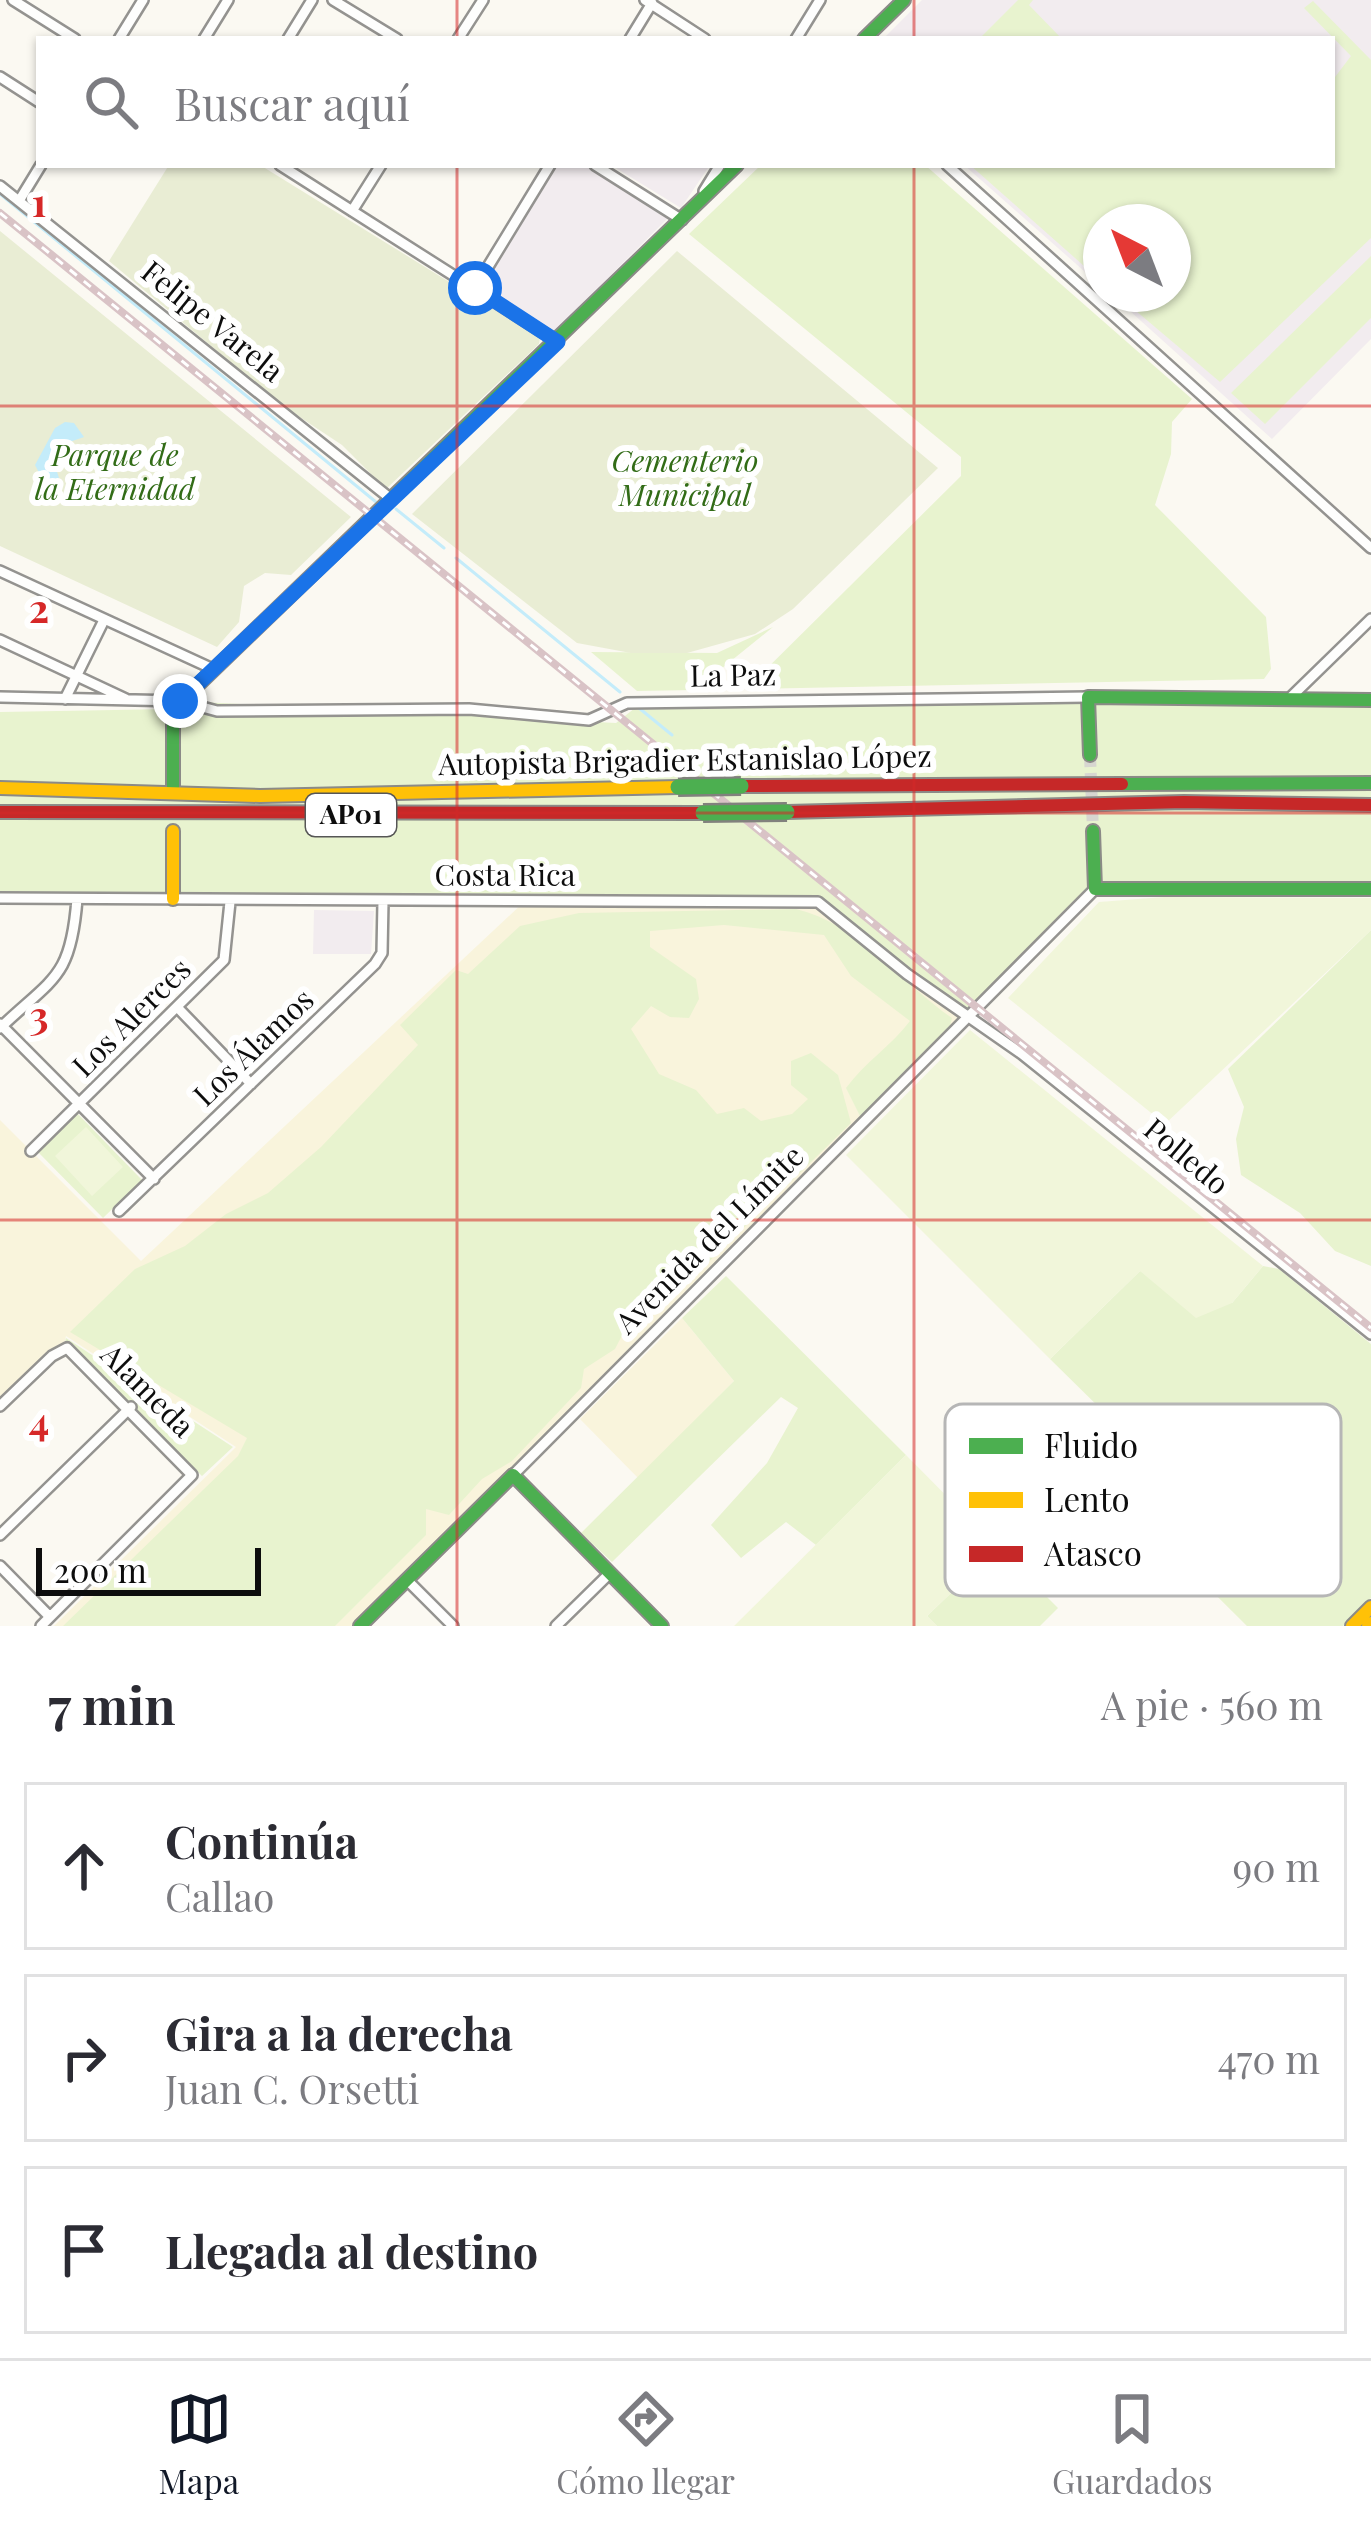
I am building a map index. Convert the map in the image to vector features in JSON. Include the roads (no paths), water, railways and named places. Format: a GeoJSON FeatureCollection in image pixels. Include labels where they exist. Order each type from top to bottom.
{"type":"FeatureCollection","features":[{"type":"Feature","properties":{"kind":"main road"},"geometry":{"type":"LineString","coordinates":[[867,36],[904,0]]}},
{"type":"Feature","properties":{"kind":"main road"},"geometry":{"type":"LineString","coordinates":[[173,787],[173,709],[180,701],[734,168]]}},
{"type":"Feature","properties":{"kind":"main road"},"geometry":{"type":"LineString","coordinates":[[1088,697],[1090,755]]}},
{"type":"Feature","properties":{"kind":"main road","name":"La Paz"},"geometry":{"type":"LineString","coordinates":[[1088,697],[1371,700]]}},
{"type":"Feature","properties":{"kind":"main road","name":"Autopista Brigadier Estanislao López"},"geometry":{"type":"LineString","coordinates":[[0,788],[260,796],[741,786],[1371,783]]}},
{"type":"Feature","properties":{"kind":"main road","name":"Autopista Brigadier Estanislao López"},"geometry":{"type":"LineString","coordinates":[[0,812],[703,813],[1184,802],[1371,805]]}},
{"type":"Feature","properties":{"kind":"main road"},"geometry":{"type":"LineString","coordinates":[[173,831],[173,899]]}},
{"type":"Feature","properties":{"kind":"main road"},"geometry":{"type":"LineString","coordinates":[[1093,831],[1095,889],[1371,890]]}},
{"type":"Feature","properties":{"kind":"main road"},"geometry":{"type":"LineString","coordinates":[[513,1475],[662,1626]]}},
{"type":"Feature","properties":{"kind":"main road","name":"Avenida del Límite"},"geometry":{"type":"LineString","coordinates":[[360,1626],[513,1475]]}},
{"type":"Feature","properties":{"kind":"main road"},"geometry":{"type":"LineString","coordinates":[[1352,1626],[1371,1607]]}},
{"type":"Feature","properties":{"kind":"street"},"geometry":{"type":"LineString","coordinates":[[13,0],[70,36]]}},
{"type":"Feature","properties":{"kind":"street"},"geometry":{"type":"LineString","coordinates":[[121,36],[143,0]]}},
{"type":"Feature","properties":{"kind":"street"},"geometry":{"type":"LineString","coordinates":[[206,36],[228,0]]}},
{"type":"Feature","properties":{"kind":"street"},"geometry":{"type":"LineString","coordinates":[[290,36],[312,0]]}},
{"type":"Feature","properties":{"kind":"street"},"geometry":{"type":"LineString","coordinates":[[333,0],[392,36]]}},
{"type":"Feature","properties":{"kind":"street"},"geometry":{"type":"LineString","coordinates":[[460,36],[482,0]]}},
{"type":"Feature","properties":{"kind":"street"},"geometry":{"type":"LineString","coordinates":[[798,36],[817,4],[802,0]]}},
{"type":"Feature","properties":{"kind":"street"},"geometry":{"type":"LineString","coordinates":[[632,36],[650,1],[701,36]]}},
{"type":"Feature","properties":{"kind":"street"},"geometry":{"type":"LineString","coordinates":[[0,77],[36,100]]}},
{"type":"Feature","properties":{"kind":"street"},"geometry":{"type":"LineString","coordinates":[[19,201],[39,168]]}},
{"type":"Feature","properties":{"kind":"street"},"geometry":{"type":"LineString","coordinates":[[285,168],[558,342]]}},
{"type":"Feature","properties":{"kind":"street"},"geometry":{"type":"LineString","coordinates":[[352,211],[379,168]]}},
{"type":"Feature","properties":{"kind":"street"},"geometry":{"type":"LineString","coordinates":[[475,288],[548,168]]}},
{"type":"Feature","properties":{"kind":"street"},"geometry":{"type":"LineString","coordinates":[[601,168],[682,220]]}},
{"type":"Feature","properties":{"kind":"street"},"geometry":{"type":"LineString","coordinates":[[696,205],[718,168]]}},
{"type":"Feature","properties":{"kind":"street"},"geometry":{"type":"LineString","coordinates":[[950,168],[1371,548]]}},
{"type":"Feature","properties":{"kind":"street","name":"Felipe Varela"},"geometry":{"type":"LineString","coordinates":[[0,186],[391,499]]}},
{"type":"Feature","properties":{"kind":"street"},"geometry":{"type":"LineString","coordinates":[[0,571],[213,669]]}},
{"type":"Feature","properties":{"kind":"street"},"geometry":{"type":"LineString","coordinates":[[1292,696],[1371,619]]}},
{"type":"Feature","properties":{"kind":"street"},"geometry":{"type":"LineString","coordinates":[[65,699],[104,620]]}},
{"type":"Feature","properties":{"kind":"street"},"geometry":{"type":"LineString","coordinates":[[0,640],[129,700]]}},
{"type":"Feature","properties":{"kind":"street"},"geometry":{"type":"LineString","coordinates":[[0,697],[129,700]]}},
{"type":"Feature","properties":{"kind":"street","name":"La Paz"},"geometry":{"type":"LineString","coordinates":[[129,700],[180,701],[217,711],[469,709],[589,719],[627,703],[1088,697]]}},
{"type":"Feature","properties":{"kind":"street","name":"Avenida del Límite"},"geometry":{"type":"LineString","coordinates":[[513,1475],[1095,889]]}},
{"type":"Feature","properties":{"kind":"street","name":"Costa Rica"},"geometry":{"type":"LineString","coordinates":[[0,898],[230,902],[806,899],[830,908],[907,974],[970,1018]]}},
{"type":"Feature","properties":{"kind":"street"},"geometry":{"type":"LineString","coordinates":[[77,899],[73,950],[62,969],[1,1026],[154,1179]]}},
{"type":"Feature","properties":{"kind":"street","name":"Los Álamos"},"geometry":{"type":"LineString","coordinates":[[119,1211],[375,964],[382,953],[383,901]]}},
{"type":"Feature","properties":{"kind":"street","name":"Los Alerces"},"geometry":{"type":"LineString","coordinates":[[31,1151],[224,960],[230,902]]}},
{"type":"Feature","properties":{"kind":"street"},"geometry":{"type":"LineString","coordinates":[[177,1007],[251,1084]]}},
{"type":"Feature","properties":{"kind":"street","name":"Polledo"},"geometry":{"type":"LineString","coordinates":[[970,1018],[1371,1334]]}},
{"type":"Feature","properties":{"kind":"street","name":"Alameda"},"geometry":{"type":"LineString","coordinates":[[0,1406],[63,1348],[72,1350],[192,1474],[50,1617]]}},
{"type":"Feature","properties":{"kind":"street"},"geometry":{"type":"LineString","coordinates":[[0,1535],[131,1408]]}},
{"type":"Feature","properties":{"kind":"street"},"geometry":{"type":"LineString","coordinates":[[0,1566],[50,1617],[41,1626]]}},
{"type":"Feature","properties":{"kind":"street"},"geometry":{"type":"LineString","coordinates":[[556,1626],[610,1573]]}},
{"type":"Feature","properties":{"kind":"street"},"geometry":{"type":"LineString","coordinates":[[407,1580],[453,1626]]}},
{"type":"Feature","properties":{"kind":"water"},"geometry":{"type":"Polygon","coordinates":[[[74,423],[84,437],[55,447],[52,456],[59,478],[44,482],[35,465],[55,428],[74,423]]]}},
{"type":"Feature","properties":{"kind":"waterway"},"geometry":{"type":"LineString","coordinates":[[0,194],[376,502]]}},
{"type":"Feature","properties":{"kind":"waterway"},"geometry":{"type":"LineString","coordinates":[[396,509],[444,548]]}},
{"type":"Feature","properties":{"kind":"waterway"},"geometry":{"type":"LineString","coordinates":[[456,558],[620,692]]}},
{"type":"Feature","properties":{"kind":"waterway"},"geometry":{"type":"LineString","coordinates":[[639,708],[672,735]]}},
{"type":"Feature","properties":{"kind":"tunnel"},"geometry":{"type":"LineString","coordinates":[[1090,755],[1093,831]]}},
{"type":"Feature","properties":{"kind":"railway"},"geometry":{"type":"LineString","coordinates":[[0,213],[1371,1328]]}},
{"type":"Feature","properties":{"kind":"park label","name":"Parque de la Eternidad"},"geometry":{"type":"Point","coordinates":[115,473]}},
{"type":"Feature","properties":{"kind":"park label","name":"Cementerio Municipal"},"geometry":{"type":"Point","coordinates":[685,479]}}]}
